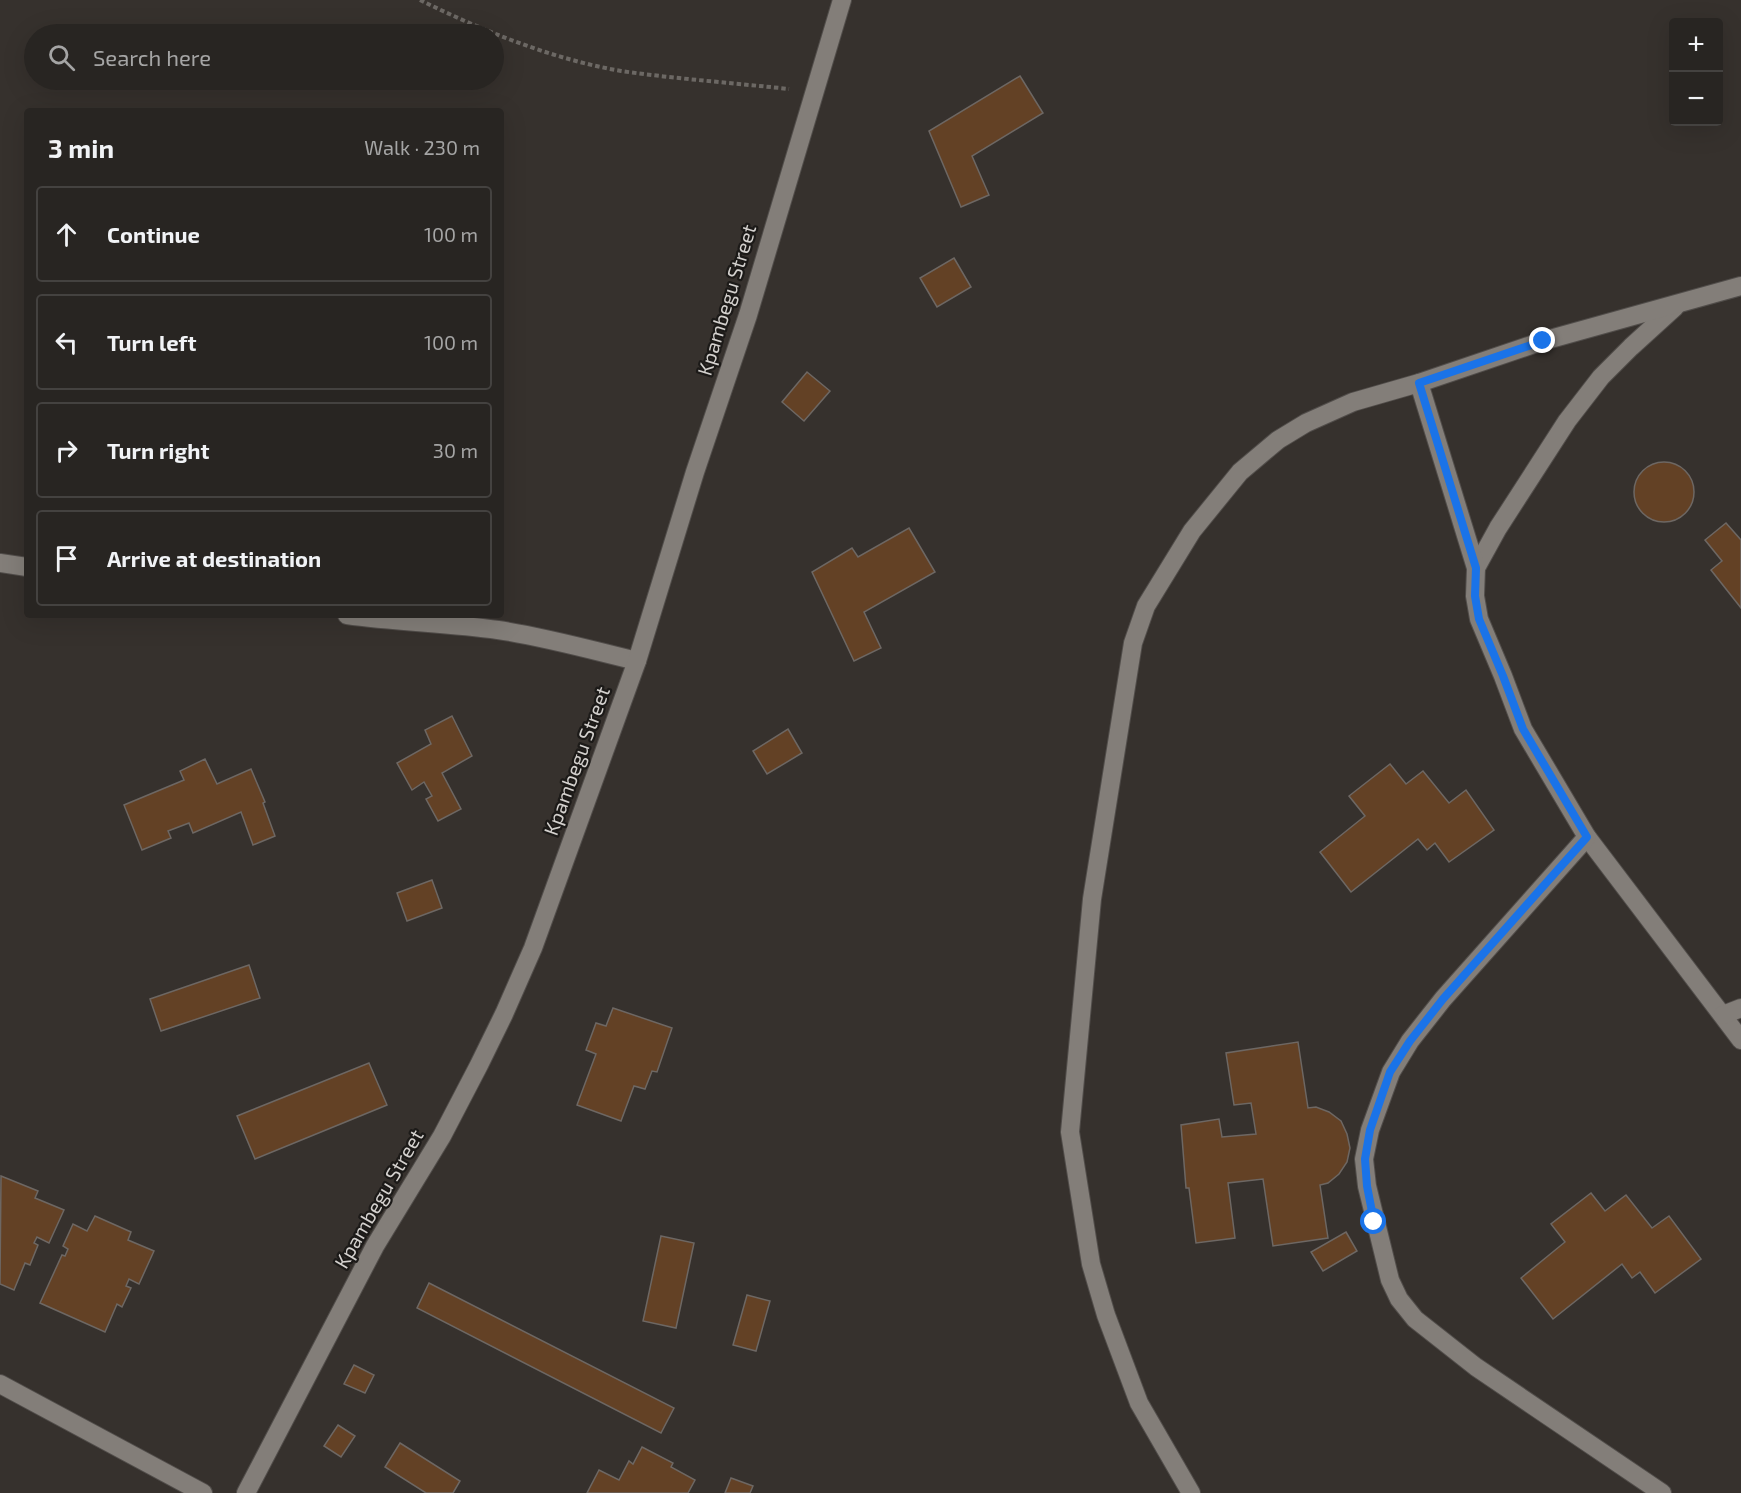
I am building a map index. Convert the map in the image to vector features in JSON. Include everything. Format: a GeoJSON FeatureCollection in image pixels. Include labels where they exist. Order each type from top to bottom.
{"type":"FeatureCollection","features":[{"type":"Feature","properties":{"kind":"street","name":"Kpambegu Street"},"geometry":{"type":"LineString","coordinates":[[246,1493],[375,1246],[442,1136],[504,1014],[533,948],[637,661],[695,472],[748,315],[842,0]]}},
{"type":"Feature","properties":{"kind":"street"},"geometry":{"type":"LineString","coordinates":[[1191,1493],[1138,1403],[1106,1315],[1091,1264],[1070,1132],[1092,899],[1133,642],[1146,606],[1192,531],[1240,472],[1278,440],[1306,423],[1353,402],[1419,383],[1543,341],[1741,286]]}},
{"type":"Feature","properties":{"kind":"street"},"geometry":{"type":"LineString","coordinates":[[1476,568],[1498,528],[1567,421],[1601,377],[1631,346],[1679,304]]}},
{"type":"Feature","properties":{"kind":"street"},"geometry":{"type":"LineString","coordinates":[[1419,383],[1476,568],[1475,596],[1479,619],[1523,729],[1587,837],[1741,1040]]}},
{"type":"Feature","properties":{"kind":"street"},"geometry":{"type":"LineString","coordinates":[[0,564],[24,567]]}},
{"type":"Feature","properties":{"kind":"street"},"geometry":{"type":"LineString","coordinates":[[369,618],[498,630],[637,661]]}},
{"type":"Feature","properties":{"kind":"street"},"geometry":{"type":"LineString","coordinates":[[1587,837],[1443,999],[1410,1041],[1390,1072],[1370,1130],[1365,1159],[1367,1186],[1390,1280],[1399,1299],[1415,1319],[1476,1367],[1662,1493]]}},
{"type":"Feature","properties":{"kind":"street"},"geometry":{"type":"LineString","coordinates":[[1723,1015],[1741,1008]]}},
{"type":"Feature","properties":{"kind":"street"},"geometry":{"type":"LineString","coordinates":[[0,1384],[203,1493]]}},
{"type":"Feature","properties":{"kind":"path"},"geometry":{"type":"LineString","coordinates":[[420,0],[471,24]]}},
{"type":"Feature","properties":{"kind":"path"},"geometry":{"type":"LineString","coordinates":[[504,36],[548,53],[620,70],[813,92]]}},
{"type":"Feature","properties":{"kind":"building"},"geometry":{"type":"Polygon","coordinates":[[[1020,76],[1043,113],[972,156],[989,195],[961,207],[929,131],[1020,76]]]}},
{"type":"Feature","properties":{"kind":"building"},"geometry":{"type":"Polygon","coordinates":[[[954,258],[971,287],[937,307],[920,278],[954,258]]]}},
{"type":"Feature","properties":{"kind":"building"},"geometry":{"type":"Polygon","coordinates":[[[807,372],[830,391],[804,421],[782,402],[807,372]]]}},
{"type":"Feature","properties":{"kind":"building"},"geometry":{"type":"Polygon","coordinates":[[[1664,462],[1685,471],[1694,492],[1685,513],[1664,522],[1643,513],[1634,492],[1643,471],[1664,462]]]}},
{"type":"Feature","properties":{"kind":"building"},"geometry":{"type":"Polygon","coordinates":[[[1726,523],[1741,540],[1741,608],[1711,570],[1722,561],[1705,540],[1726,523]]]}},
{"type":"Feature","properties":{"kind":"building"},"geometry":{"type":"Polygon","coordinates":[[[909,528],[935,572],[864,612],[881,648],[854,661],[812,572],[852,548],[858,557],[909,528]]]}},
{"type":"Feature","properties":{"kind":"building"},"geometry":{"type":"Polygon","coordinates":[[[452,716],[472,756],[442,773],[461,809],[438,821],[426,799],[432,796],[424,782],[412,790],[397,763],[431,744],[425,730],[452,716]]]}},
{"type":"Feature","properties":{"kind":"building"},"geometry":{"type":"Polygon","coordinates":[[[788,729],[802,753],[767,774],[753,751],[788,729]]]}},
{"type":"Feature","properties":{"kind":"building"},"geometry":{"type":"Polygon","coordinates":[[[205,759],[217,784],[251,769],[265,802],[263,803],[275,836],[253,845],[241,812],[193,833],[189,823],[168,831],[171,838],[142,850],[124,805],[184,780],[180,771],[205,759]]]}},
{"type":"Feature","properties":{"kind":"building"},"geometry":{"type":"Polygon","coordinates":[[[1390,764],[1406,784],[1423,771],[1449,803],[1466,790],[1494,830],[1449,862],[1435,843],[1427,850],[1418,839],[1351,892],[1320,852],[1365,816],[1349,796],[1390,764]]]}},
{"type":"Feature","properties":{"kind":"building"},"geometry":{"type":"Polygon","coordinates":[[[432,880],[442,908],[407,921],[397,893],[432,880]]]}},
{"type":"Feature","properties":{"kind":"building"},"geometry":{"type":"Polygon","coordinates":[[[249,965],[260,998],[161,1031],[150,999],[249,965]]]}},
{"type":"Feature","properties":{"kind":"building"},"geometry":{"type":"Polygon","coordinates":[[[613,1008],[672,1028],[657,1072],[652,1071],[645,1089],[634,1086],[621,1121],[577,1105],[596,1054],[586,1050],[596,1023],[606,1026],[613,1008]]]}},
{"type":"Feature","properties":{"kind":"building"},"geometry":{"type":"Polygon","coordinates":[[[1298,1042],[1308,1108],[1316,1107],[1329,1112],[1341,1121],[1350,1148],[1347,1162],[1339,1174],[1328,1183],[1320,1185],[1328,1238],[1273,1246],[1263,1179],[1228,1183],[1235,1238],[1196,1243],[1189,1188],[1186,1188],[1181,1125],[1219,1119],[1222,1137],[1256,1134],[1251,1103],[1234,1105],[1226,1053],[1298,1042]]]}},
{"type":"Feature","properties":{"kind":"building"},"geometry":{"type":"Polygon","coordinates":[[[369,1063],[387,1105],[255,1159],[237,1116],[369,1063]]]}},
{"type":"Feature","properties":{"kind":"building"},"geometry":{"type":"Polygon","coordinates":[[[1,1176],[38,1191],[35,1198],[64,1210],[49,1243],[37,1237],[34,1243],[38,1245],[30,1265],[25,1263],[14,1290],[0,1284],[1,1176]]]}},
{"type":"Feature","properties":{"kind":"building"},"geometry":{"type":"Polygon","coordinates":[[[1591,1193],[1605,1211],[1626,1195],[1652,1228],[1669,1216],[1701,1259],[1655,1293],[1640,1272],[1632,1278],[1622,1264],[1553,1319],[1521,1278],[1565,1242],[1551,1224],[1591,1193]]]}},
{"type":"Feature","properties":{"kind":"building"},"geometry":{"type":"Polygon","coordinates":[[[95,1216],[131,1232],[128,1240],[154,1251],[139,1284],[129,1279],[126,1286],[131,1288],[122,1307],[117,1304],[105,1332],[40,1303],[62,1255],[65,1256],[68,1249],[63,1246],[73,1224],[87,1231],[95,1216]]]}},
{"type":"Feature","properties":{"kind":"building"},"geometry":{"type":"Polygon","coordinates":[[[1346,1232],[1357,1251],[1323,1271],[1311,1252],[1346,1232]]]}},
{"type":"Feature","properties":{"kind":"building"},"geometry":{"type":"Polygon","coordinates":[[[661,1236],[694,1243],[676,1328],[643,1321],[661,1236]]]}},
{"type":"Feature","properties":{"kind":"building"},"geometry":{"type":"Polygon","coordinates":[[[429,1283],[674,1408],[661,1433],[417,1308],[429,1283]]]}},
{"type":"Feature","properties":{"kind":"building"},"geometry":{"type":"Polygon","coordinates":[[[747,1295],[770,1301],[756,1351],[733,1345],[747,1295]]]}},
{"type":"Feature","properties":{"kind":"building"},"geometry":{"type":"Polygon","coordinates":[[[354,1365],[374,1375],[365,1393],[344,1384],[354,1365]]]}},
{"type":"Feature","properties":{"kind":"building"},"geometry":{"type":"Polygon","coordinates":[[[338,1425],[355,1436],[341,1457],[324,1446],[338,1425]]]}},
{"type":"Feature","properties":{"kind":"building"},"geometry":{"type":"Polygon","coordinates":[[[400,1443],[460,1481],[453,1493],[426,1493],[385,1467],[400,1443]]]}},
{"type":"Feature","properties":{"kind":"building"},"geometry":{"type":"Polygon","coordinates":[[[642,1447],[673,1463],[671,1467],[695,1480],[688,1493],[587,1493],[599,1470],[619,1480],[629,1461],[633,1464],[642,1447]]]}},
{"type":"Feature","properties":{"kind":"building"},"geometry":{"type":"Polygon","coordinates":[[[731,1478],[753,1486],[750,1493],[725,1493],[731,1478]]]}},
{"type":"Feature","properties":{"kind":"route"},"geometry":{"type":"LineString","coordinates":[[1374,1222],[1367,1186],[1365,1159],[1370,1130],[1390,1072],[1410,1041],[1443,999],[1587,837],[1523,729],[1479,619],[1475,596],[1476,568],[1419,383],[1543,341]]}}]}
